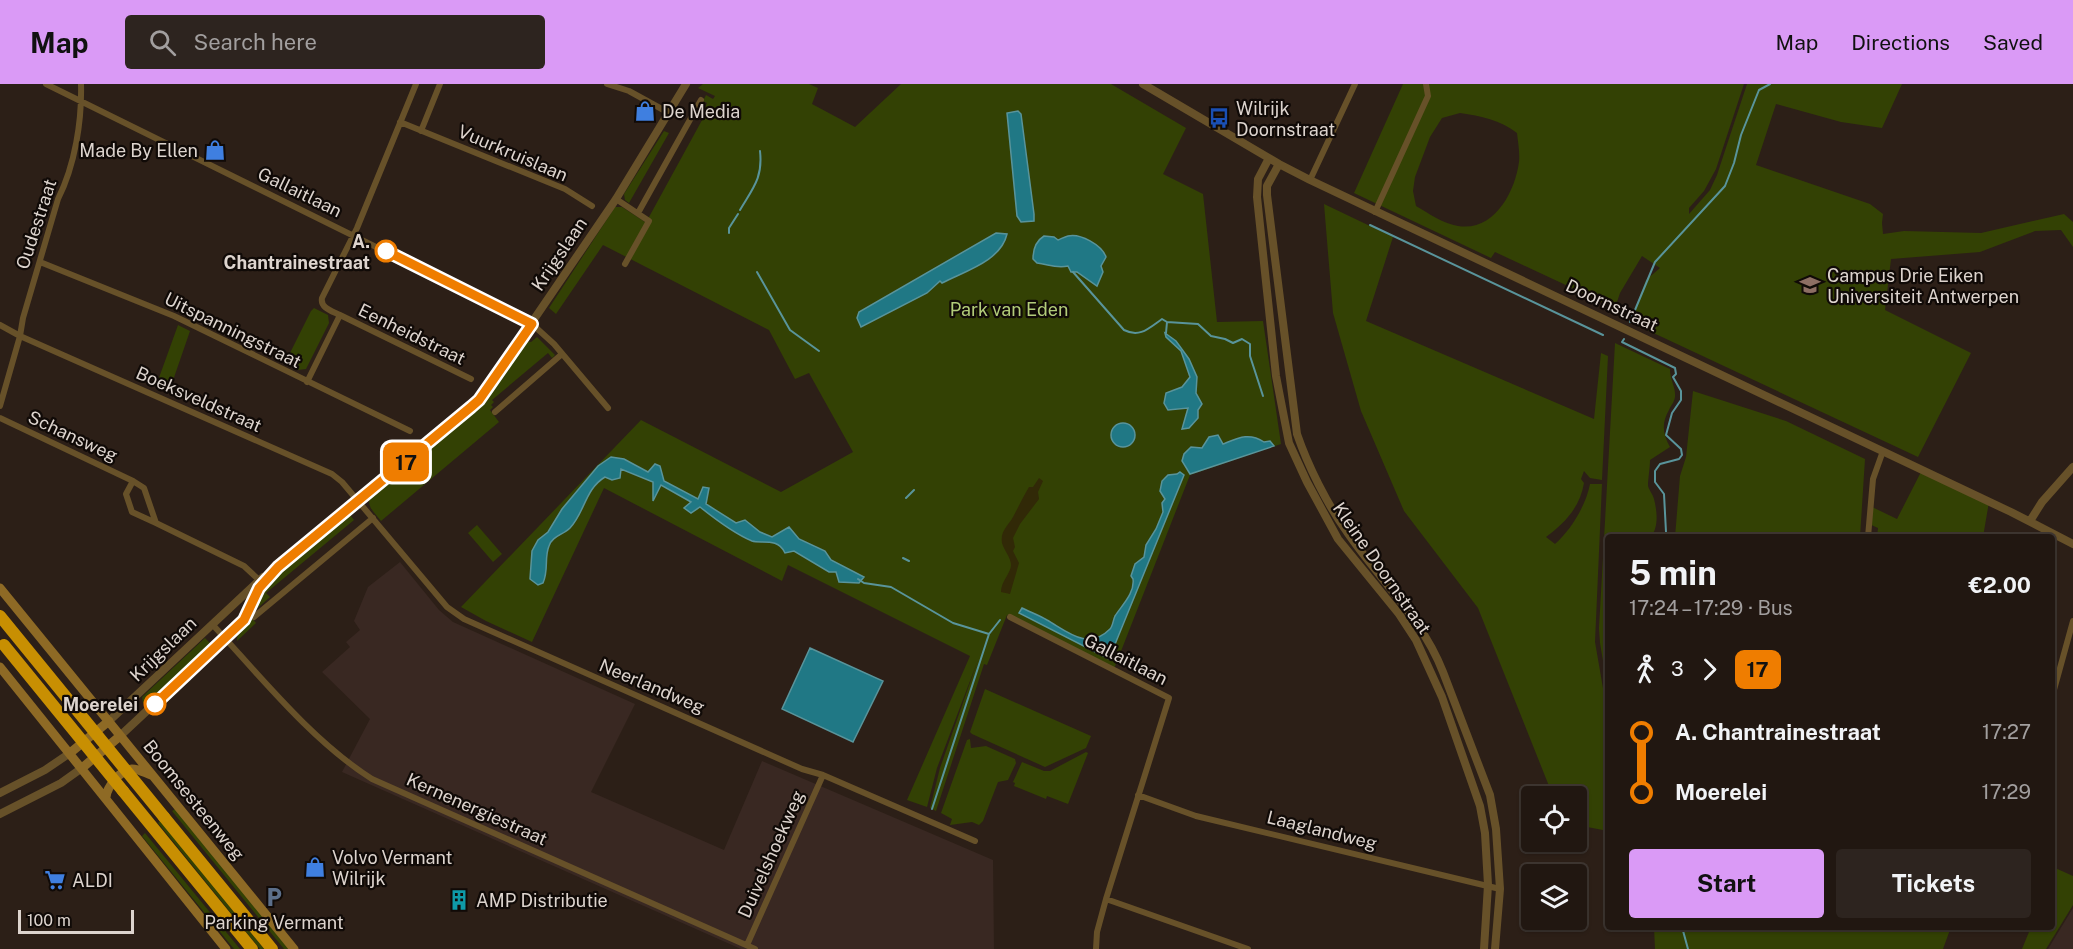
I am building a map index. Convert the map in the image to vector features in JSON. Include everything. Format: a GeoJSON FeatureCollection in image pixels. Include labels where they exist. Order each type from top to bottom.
{"type":"FeatureCollection","features":[{"type":"Feature","properties":{"kind":"highway"},"geometry":{"type":"LineString","coordinates":[[0,616],[272,949]]}},
{"type":"Feature","properties":{"kind":"highway"},"geometry":{"type":"LineString","coordinates":[[0,640],[252,949]]}},
{"type":"Feature","properties":{"kind":"main road","name":"Boomsesteenweg"},"geometry":{"type":"LineString","coordinates":[[0,588],[294,949]]}},
{"type":"Feature","properties":{"kind":"main road"},"geometry":{"type":"LineString","coordinates":[[0,668],[226,949]]}},
{"type":"Feature","properties":{"kind":"main road","name":"Krijgslaan"},"geometry":{"type":"LineString","coordinates":[[70,753],[109,721]]}},
{"type":"Feature","properties":{"kind":"main road","name":"Krijgslaan"},"geometry":{"type":"LineString","coordinates":[[82,768],[120,736]]}},
{"type":"Feature","properties":{"kind":"main road"},"geometry":{"type":"LineString","coordinates":[[106,797],[108,787],[127,770],[134,769],[153,776]]}},
{"type":"Feature","properties":{"kind":"street","name":"Gallaitlaan"},"geometry":{"type":"LineString","coordinates":[[46,84],[532,324],[562,354],[608,408]]}},
{"type":"Feature","properties":{"kind":"street","name":"Oudestraat"},"geometry":{"type":"LineString","coordinates":[[0,406],[58,199],[66,183],[82,101],[81,84]]}},
{"type":"Feature","properties":{"kind":"street"},"geometry":{"type":"LineString","coordinates":[[306,382],[340,315],[323,306],[322,298],[353,236],[416,84]]}},
{"type":"Feature","properties":{"kind":"street"},"geometry":{"type":"LineString","coordinates":[[421,131],[440,84]]}},
{"type":"Feature","properties":{"kind":"street"},"geometry":{"type":"LineString","coordinates":[[607,84],[629,91],[669,112]]}},
{"type":"Feature","properties":{"kind":"street","name":"Krijgslaan"},"geometry":{"type":"LineString","coordinates":[[109,721],[259,580],[278,567],[479,400],[616,199],[686,84]]}},
{"type":"Feature","properties":{"kind":"street","name":"Doornstraat"},"geometry":{"type":"LineString","coordinates":[[1143,84],[1310,180],[2054,534]]}},
{"type":"Feature","properties":{"kind":"street"},"geometry":{"type":"LineString","coordinates":[[1310,180],[1354,84]]}},
{"type":"Feature","properties":{"kind":"street"},"geometry":{"type":"LineString","coordinates":[[1375,212],[1428,96],[1426,84]]}},
{"type":"Feature","properties":{"kind":"street"},"geometry":{"type":"LineString","coordinates":[[638,213],[701,100]]}},
{"type":"Feature","properties":{"kind":"street","name":"Vuurkruislaan"},"geometry":{"type":"LineString","coordinates":[[400,122],[565,189],[592,206]]}},
{"type":"Feature","properties":{"kind":"street","name":"Kleine Doornstraat"},"geometry":{"type":"LineString","coordinates":[[1269,158],[1258,179],[1257,197],[1276,376],[1289,443],[1338,539],[1399,614],[1416,640],[1442,697],[1480,806],[1487,851],[1488,885],[1484,949]]}},
{"type":"Feature","properties":{"kind":"street","name":"Kleine Doornstraat"},"geometry":{"type":"LineString","coordinates":[[1279,164],[1267,186],[1267,195],[1297,434],[1335,514],[1415,619],[1436,652],[1490,795],[1500,889],[1495,949]]}},
{"type":"Feature","properties":{"kind":"street"},"geometry":{"type":"LineString","coordinates":[[616,199],[649,221],[625,264]]}},
{"type":"Feature","properties":{"kind":"street","name":"Uitspanningstraat"},"geometry":{"type":"LineString","coordinates":[[40,262],[174,316],[410,431]]}},
{"type":"Feature","properties":{"kind":"street","name":"Eenheidstraat"},"geometry":{"type":"LineString","coordinates":[[340,315],[471,379]]}},
{"type":"Feature","properties":{"kind":"street","name":"Boeksveldstraat"},"geometry":{"type":"LineString","coordinates":[[0,325],[20,336],[332,474],[358,501]]}},
{"type":"Feature","properties":{"kind":"street"},"geometry":{"type":"LineString","coordinates":[[495,412],[562,354]]}},
{"type":"Feature","properties":{"kind":"street","name":"Schansweg"},"geometry":{"type":"LineString","coordinates":[[0,418],[144,488],[156,523]]}},
{"type":"Feature","properties":{"kind":"street"},"geometry":{"type":"LineString","coordinates":[[1868,534],[1872,479],[1883,451]]}},
{"type":"Feature","properties":{"kind":"street"},"geometry":{"type":"LineString","coordinates":[[2030,521],[2042,502],[2073,467]]}},
{"type":"Feature","properties":{"kind":"street","name":"Schansweg"},"geometry":{"type":"LineString","coordinates":[[133,481],[126,494],[132,512],[244,566],[259,580]]}},
{"type":"Feature","properties":{"kind":"street","name":"Neerlandweg"},"geometry":{"type":"LineString","coordinates":[[358,501],[447,607],[464,619],[802,769],[823,775],[975,841]]}},
{"type":"Feature","properties":{"kind":"street"},"geometry":{"type":"LineString","coordinates":[[254,617],[373,518]]}},
{"type":"Feature","properties":{"kind":"street","name":"Doornstraat"},"geometry":{"type":"LineString","coordinates":[[2055,534],[2073,544]]}},
{"type":"Feature","properties":{"kind":"street","name":"Krijgslaan"},"geometry":{"type":"LineString","coordinates":[[120,736],[244,620],[259,588],[278,567]]}},
{"type":"Feature","properties":{"kind":"street","name":"Gallaitlaan"},"geometry":{"type":"LineString","coordinates":[[1010,617],[1169,698],[1138,795]]}},
{"type":"Feature","properties":{"kind":"street"},"geometry":{"type":"LineString","coordinates":[[2055,686],[2073,621]]}},
{"type":"Feature","properties":{"kind":"street","name":"Kernenergiestraat"},"geometry":{"type":"LineString","coordinates":[[212,624],[322,741],[346,762],[372,778],[755,949]]}},
{"type":"Feature","properties":{"kind":"street"},"geometry":{"type":"LineString","coordinates":[[0,793],[45,770],[70,753]]}},
{"type":"Feature","properties":{"kind":"street"},"geometry":{"type":"LineString","coordinates":[[0,814],[61,783],[82,768]]}},
{"type":"Feature","properties":{"kind":"street","name":"Duivelshoekweg"},"geometry":{"type":"LineString","coordinates":[[747,945],[823,775]]}},
{"type":"Feature","properties":{"kind":"street"},"geometry":{"type":"LineString","coordinates":[[1096,949],[1097,932],[1106,899],[1138,795]]}},
{"type":"Feature","properties":{"kind":"street","name":"Laaglandweg"},"geometry":{"type":"LineString","coordinates":[[1138,795],[1196,816],[1500,889]]}},
{"type":"Feature","properties":{"kind":"street"},"geometry":{"type":"LineString","coordinates":[[1487,851],[1497,851]]}},
{"type":"Feature","properties":{"kind":"street"},"geometry":{"type":"LineString","coordinates":[[1106,899],[1248,949]]}},
{"type":"Feature","properties":{"kind":"shaded area"},"geometry":{"type":"Polygon","coordinates":[[[400,562],[439,610],[453,622],[635,704],[591,792],[724,850],[762,761],[993,860],[994,949],[741,949],[342,772],[370,719],[322,672],[350,647],[346,642],[360,630],[354,621],[368,587],[400,562]]]}},
{"type":"Feature","properties":{"kind":"shaded area"},"geometry":{"type":"Polygon","coordinates":[[[2073,908],[2073,949],[2048,949],[2073,908]]]}},
{"type":"Feature","properties":{"kind":"green space","name":"Park van Eden"},"geometry":{"type":"Polygon","coordinates":[[[703,84],[809,84],[818,88],[812,104],[855,127],[901,84],[1111,84],[1186,128],[1163,174],[1203,194],[1217,322],[1263,321],[1281,444],[1190,475],[1114,669],[1007,615],[987,665],[984,664],[936,811],[930,808],[940,768],[978,660],[937,768],[927,807],[907,800],[970,656],[788,565],[782,581],[604,488],[532,642],[461,607],[641,420],[781,492],[853,452],[809,373],[795,379],[769,330],[603,245],[556,314],[549,308],[615,207],[622,207],[645,222],[649,217],[707,111],[704,109],[707,103],[703,101],[706,95],[713,99],[715,96],[698,88],[703,84]]]}},
{"type":"Feature","properties":{"kind":"green space"},"geometry":{"type":"Polygon","coordinates":[[[1403,84],[1744,84],[1716,169],[1704,191],[1689,208],[1689,214],[1710,190],[1717,175],[1747,84],[1902,84],[1882,128],[1841,122],[1776,104],[1756,165],[1870,204],[1883,214],[1883,234],[1904,231],[1981,233],[2064,214],[2073,222],[2073,247],[2061,230],[2035,231],[1980,252],[1891,259],[1885,310],[1971,353],[1918,457],[1630,322],[1646,280],[1660,268],[1642,256],[1620,293],[1615,308],[1495,252],[1491,258],[1354,193],[1403,84]],[[1460,113],[1442,118],[1430,137],[1415,177],[1413,191],[1416,206],[1453,225],[1471,226],[1482,223],[1500,208],[1517,174],[1519,151],[1517,133],[1511,129],[1483,117],[1460,113]]]}},
{"type":"Feature","properties":{"kind":"green space"},"geometry":{"type":"Polygon","coordinates":[[[664,131],[669,133],[629,203],[625,200],[624,194],[664,131]]]}},
{"type":"Feature","properties":{"kind":"green space"},"geometry":{"type":"Polygon","coordinates":[[[1324,204],[1393,237],[1366,321],[1594,419],[1601,353],[1608,356],[1602,480],[1590,478],[1584,471],[1581,479],[1584,483],[1582,492],[1575,507],[1565,520],[1546,537],[1555,544],[1577,517],[1590,484],[1602,484],[1595,642],[1605,700],[1605,830],[1587,827],[1587,786],[1549,786],[1478,608],[1404,511],[1361,411],[1333,313],[1324,204]]]}},
{"type":"Feature","properties":{"kind":"green space"},"geometry":{"type":"Polygon","coordinates":[[[314,308],[328,315],[329,323],[306,369],[298,370],[287,364],[288,357],[314,308]]]}},
{"type":"Feature","properties":{"kind":"green space"},"geometry":{"type":"Polygon","coordinates":[[[178,325],[190,331],[169,392],[156,386],[178,325]]]}},
{"type":"Feature","properties":{"kind":"green space"},"geometry":{"type":"Polygon","coordinates":[[[537,337],[555,355],[552,358],[548,353],[492,400],[493,407],[490,410],[499,422],[381,521],[370,506],[371,495],[482,403],[524,341],[531,342],[537,337]]]}},
{"type":"Feature","properties":{"kind":"green space"},"geometry":{"type":"Polygon","coordinates":[[[1615,343],[1670,369],[1675,397],[1664,424],[1664,433],[1670,447],[1650,460],[1648,485],[1656,513],[1654,533],[1605,534],[1605,673],[1599,628],[1615,343]]]}},
{"type":"Feature","properties":{"kind":"green space"},"geometry":{"type":"Polygon","coordinates":[[[1693,391],[1786,421],[1865,459],[1860,534],[1675,534],[1680,476],[1686,457],[1693,391]]]}},
{"type":"Feature","properties":{"kind":"green space"},"geometry":{"type":"Polygon","coordinates":[[[1922,470],[1989,502],[1984,534],[1877,534],[1878,528],[1869,524],[1870,506],[1897,519],[1922,470]]]}},
{"type":"Feature","properties":{"kind":"green space"},"geometry":{"type":"Polygon","coordinates":[[[350,515],[354,520],[266,593],[270,597],[253,612],[266,584],[350,515]]]}},
{"type":"Feature","properties":{"kind":"green space"},"geometry":{"type":"Polygon","coordinates":[[[477,525],[502,554],[493,562],[468,533],[477,525]]]}},
{"type":"Feature","properties":{"kind":"green space"},"geometry":{"type":"Polygon","coordinates":[[[252,614],[256,623],[237,641],[239,633],[252,614]]]}},
{"type":"Feature","properties":{"kind":"green space"},"geometry":{"type":"Polygon","coordinates":[[[205,638],[211,644],[148,704],[143,703],[142,697],[205,638]]]}},
{"type":"Feature","properties":{"kind":"green space"},"geometry":{"type":"Polygon","coordinates":[[[985,689],[1091,736],[1086,748],[1045,767],[972,734],[970,732],[985,689]]]}},
{"type":"Feature","properties":{"kind":"green space"},"geometry":{"type":"Polygon","coordinates":[[[970,739],[971,748],[986,746],[1015,759],[1016,763],[1008,780],[998,782],[983,821],[979,825],[972,822],[950,825],[952,819],[941,813],[967,740],[970,739]]]}},
{"type":"Feature","properties":{"kind":"green space"},"geometry":{"type":"Polygon","coordinates":[[[1088,753],[1068,804],[1047,796],[1046,799],[1014,786],[1013,782],[1022,762],[1044,771],[1050,771],[1088,753]]]}},
{"type":"Feature","properties":{"kind":"green space"},"geometry":{"type":"Polygon","coordinates":[[[175,809],[289,949],[284,949],[172,811],[175,809]]]}},
{"type":"Feature","properties":{"kind":"green space"},"geometry":{"type":"Polygon","coordinates":[[[160,821],[264,949],[260,949],[158,823],[160,821]]]}},
{"type":"Feature","properties":{"kind":"green space"},"geometry":{"type":"Polygon","coordinates":[[[145,833],[240,949],[234,949],[142,836],[145,833]]]}},
{"type":"Feature","properties":{"kind":"green space"},"geometry":{"type":"Polygon","coordinates":[[[2055,868],[2073,876],[2073,905],[2046,949],[2022,949],[2030,930],[2055,930],[2055,868]]]}},
{"type":"Feature","properties":{"kind":"green space"},"geometry":{"type":"Polygon","coordinates":[[[1654,930],[1950,930],[1943,949],[1655,949],[1654,930]]]}},
{"type":"Feature","properties":{"kind":"sand"},"geometry":{"type":"Polygon","coordinates":[[[1039,478],[1043,481],[1038,492],[1039,499],[1020,524],[1013,538],[1015,547],[1013,551],[1019,563],[1010,594],[1001,592],[1011,565],[1002,543],[1002,535],[1029,487],[1033,487],[1039,478]]]}},
{"type":"Feature","properties":{"kind":"water"},"geometry":{"type":"Polygon","coordinates":[[[1018,111],[1021,114],[1034,221],[1021,222],[1017,216],[1007,113],[1018,111]]]}},
{"type":"Feature","properties":{"kind":"water"},"geometry":{"type":"Polygon","coordinates":[[[996,233],[1007,234],[998,251],[990,258],[942,283],[940,281],[927,293],[861,327],[857,318],[859,312],[996,233]]]}},
{"type":"Feature","properties":{"kind":"water"},"geometry":{"type":"Polygon","coordinates":[[[1044,236],[1058,240],[1068,236],[1078,236],[1100,248],[1106,257],[1101,266],[1103,272],[1097,286],[1077,272],[1071,272],[1068,266],[1056,267],[1037,263],[1033,259],[1034,249],[1044,236]]]}},
{"type":"Feature","properties":{"kind":"water"},"geometry":{"type":"Polygon","coordinates":[[[1165,333],[1176,341],[1189,359],[1197,377],[1196,393],[1202,404],[1198,410],[1198,418],[1189,428],[1182,429],[1188,408],[1168,410],[1164,403],[1166,393],[1182,387],[1190,377],[1181,351],[1166,337],[1165,333]]]}},
{"type":"Feature","properties":{"kind":"water"},"geometry":{"type":"Polygon","coordinates":[[[1123,423],[1132,426],[1135,435],[1132,444],[1123,447],[1114,444],[1111,435],[1114,426],[1123,423]]]}},
{"type":"Feature","properties":{"kind":"water"},"geometry":{"type":"Polygon","coordinates":[[[1218,435],[1223,444],[1239,438],[1253,437],[1264,442],[1270,441],[1274,446],[1190,474],[1182,461],[1184,454],[1191,447],[1202,448],[1209,437],[1218,435]]]}},
{"type":"Feature","properties":{"kind":"water"},"geometry":{"type":"Polygon","coordinates":[[[611,457],[624,459],[648,472],[655,464],[660,466],[664,481],[698,499],[703,487],[709,488],[706,504],[736,523],[745,520],[760,532],[772,537],[789,527],[799,539],[825,551],[831,560],[864,577],[859,583],[839,582],[836,572],[829,572],[794,551],[785,553],[774,543],[756,542],[745,538],[700,507],[691,513],[684,508],[691,502],[661,485],[653,501],[653,482],[621,469],[620,478],[612,480],[605,477],[598,482],[589,494],[575,522],[550,543],[545,578],[543,583],[538,585],[530,579],[532,551],[538,540],[548,532],[562,509],[598,466],[611,457]]]}},
{"type":"Feature","properties":{"kind":"water"},"geometry":{"type":"Polygon","coordinates":[[[1180,472],[1184,475],[1109,659],[1019,613],[1022,608],[1070,634],[1086,639],[1094,639],[1110,629],[1115,616],[1132,589],[1131,576],[1135,564],[1144,557],[1146,545],[1163,512],[1162,503],[1165,499],[1160,491],[1162,481],[1168,475],[1180,472]]]}},
{"type":"Feature","properties":{"kind":"water"},"geometry":{"type":"Polygon","coordinates":[[[810,648],[883,681],[853,742],[782,709],[810,648]]]}},
{"type":"Feature","properties":{"kind":"waterway"},"geometry":{"type":"LineString","coordinates":[[1630,322],[1655,262],[1725,186],[1741,135],[1759,90],[1770,84]]}},
{"type":"Feature","properties":{"kind":"waterway"},"geometry":{"type":"LineString","coordinates":[[740,210],[758,176],[760,151]]}},
{"type":"Feature","properties":{"kind":"waterway"},"geometry":{"type":"LineString","coordinates":[[729,233],[729,228],[738,214]]}},
{"type":"Feature","properties":{"kind":"waterway"},"geometry":{"type":"LineString","coordinates":[[1370,225],[1603,335]]}},
{"type":"Feature","properties":{"kind":"waterway"},"geometry":{"type":"LineString","coordinates":[[757,272],[790,330],[819,351]]}},
{"type":"Feature","properties":{"kind":"waterway"},"geometry":{"type":"LineString","coordinates":[[1073,272],[1124,330],[1140,332],[1162,319],[1167,322],[1166,333]]}},
{"type":"Feature","properties":{"kind":"waterway"},"geometry":{"type":"LineString","coordinates":[[1167,322],[1198,324],[1211,336],[1233,343],[1242,339],[1250,344],[1250,356],[1263,396]]}},
{"type":"Feature","properties":{"kind":"waterway"},"geometry":{"type":"LineString","coordinates":[[1624,339],[1622,342],[1675,368],[1676,374],[1673,377],[1681,391],[1681,400],[1672,413],[1666,435],[1681,449],[1682,455],[1679,459],[1660,464],[1655,471],[1655,482],[1664,494],[1664,534]]}},
{"type":"Feature","properties":{"kind":"waterway"},"geometry":{"type":"LineString","coordinates":[[906,498],[914,490]]}},
{"type":"Feature","properties":{"kind":"waterway"},"geometry":{"type":"LineString","coordinates":[[903,558],[909,561]]}},
{"type":"Feature","properties":{"kind":"waterway"},"geometry":{"type":"LineString","coordinates":[[858,579],[864,583],[891,587],[953,623],[989,634]]}},
{"type":"Feature","properties":{"kind":"waterway"},"geometry":{"type":"LineString","coordinates":[[932,809],[989,634],[1000,620]]}},
{"type":"Feature","properties":{"kind":"waterway"},"geometry":{"type":"LineString","coordinates":[[1683,930],[1688,949]]}},
{"type":"Feature","properties":{"kind":"bus line","name":"17"},"geometry":{"type":"LineString","coordinates":[[155,704],[244,620],[259,588],[278,567],[479,400],[532,324],[386,251]]}},
{"type":"Feature","properties":{"kind":"place","name":"De Media"},"geometry":{"type":"Point","coordinates":[645,111]}},
{"type":"Feature","properties":{"kind":"place","name":"Wilrijk Doornstraat"},"geometry":{"type":"Point","coordinates":[1219,118]}},
{"type":"Feature","properties":{"kind":"place","name":"Made By Ellen"},"geometry":{"type":"Point","coordinates":[215,150]}},
{"type":"Feature","properties":{"kind":"place","name":"A. Chantrainestraat"},"geometry":{"type":"Point","coordinates":[386,251]}},
{"type":"Feature","properties":{"kind":"place","name":"Campus Drie Eiken Universiteit Antwerpen"},"geometry":{"type":"Point","coordinates":[1810,285]}},
{"type":"Feature","properties":{"kind":"place","name":"Moerelei"},"geometry":{"type":"Point","coordinates":[155,704]}},
{"type":"Feature","properties":{"kind":"place","name":"Volvo Vermant Wilrijk"},"geometry":{"type":"Point","coordinates":[315,867]}},
{"type":"Feature","properties":{"kind":"place","name":"ALDI"},"geometry":{"type":"Point","coordinates":[55,880]}},
{"type":"Feature","properties":{"kind":"place","name":"Parking Vermant"},"geometry":{"type":"Point","coordinates":[274,897]}},
{"type":"Feature","properties":{"kind":"place","name":"AMP Distributie"},"geometry":{"type":"Point","coordinates":[459,900]}}]}
